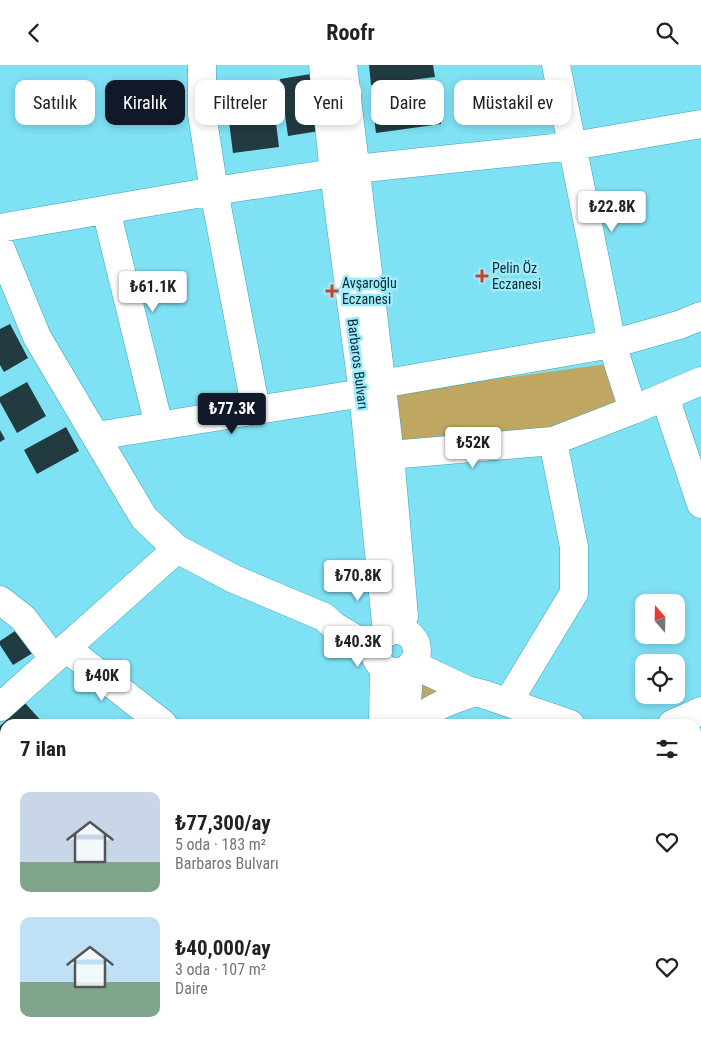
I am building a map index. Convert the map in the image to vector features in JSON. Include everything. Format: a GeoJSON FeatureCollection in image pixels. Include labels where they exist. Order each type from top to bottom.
{"type":"FeatureCollection","features":[{"type":"Feature","properties":{"kind":"street"},"geometry":{"type":"LineString","coordinates":[[202,65],[202,114],[214,191],[256,410]]}},
{"type":"Feature","properties":{"kind":"street","name":"Barbaros Bulvarı"},"geometry":{"type":"LineString","coordinates":[[323,65],[345,171],[372,389],[396,651],[408,688],[405,719]]}},
{"type":"Feature","properties":{"kind":"street","name":"Barbaros Bulvarı"},"geometry":{"type":"LineString","coordinates":[[343,65],[345,171]]}},
{"type":"Feature","properties":{"kind":"street"},"geometry":{"type":"LineString","coordinates":[[556,65],[612,344],[633,410]]}},
{"type":"Feature","properties":{"kind":"street"},"geometry":{"type":"LineString","coordinates":[[0,228],[214,191],[345,171],[573,146],[701,124]]}},
{"type":"Feature","properties":{"kind":"street"},"geometry":{"type":"LineString","coordinates":[[106,210],[159,426]]}},
{"type":"Feature","properties":{"kind":"street"},"geometry":{"type":"LineString","coordinates":[[0,247],[10,300],[37,337],[144,518],[176,549],[234,579],[324,617],[338,616],[467,690],[556,719]]}},
{"type":"Feature","properties":{"kind":"street"},"geometry":{"type":"LineString","coordinates":[[96,436],[256,410],[612,344],[679,325],[701,316]]}},
{"type":"Feature","properties":{"kind":"street"},"geometry":{"type":"LineString","coordinates":[[390,455],[553,441],[701,381]]}},
{"type":"Feature","properties":{"kind":"street","name":"Barbaros Bulvarı"},"geometry":{"type":"LineString","coordinates":[[372,389],[390,455],[396,651],[384,719]]}},
{"type":"Feature","properties":{"kind":"street"},"geometry":{"type":"LineString","coordinates":[[666,396],[701,504]]}},
{"type":"Feature","properties":{"kind":"street"},"geometry":{"type":"LineString","coordinates":[[417,719],[452,699],[489,696],[574,593],[574,547],[553,441]]}},
{"type":"Feature","properties":{"kind":"street"},"geometry":{"type":"LineString","coordinates":[[0,707],[176,549]]}},
{"type":"Feature","properties":{"kind":"street"},"geometry":{"type":"LineString","coordinates":[[0,600],[23,618],[60,653],[156,719]]}},
{"type":"Feature","properties":{"kind":"street"},"geometry":{"type":"LineString","coordinates":[[683,719],[701,711]]}},
{"type":"Feature","properties":{"kind":"shaded area"},"geometry":{"type":"Polygon","coordinates":[[[607,364],[619,407],[553,441],[400,455],[396,393],[607,364]]]}},
{"type":"Feature","properties":{"kind":"shaded area"},"geometry":{"type":"Polygon","coordinates":[[[418,679],[446,684],[416,710],[418,679]]]}},
{"type":"Feature","properties":{"kind":"building"},"geometry":{"type":"Polygon","coordinates":[[[369,65],[433,65],[435,77],[411,80],[371,80],[371,85],[369,65]]]}},
{"type":"Feature","properties":{"kind":"building"},"geometry":{"type":"Polygon","coordinates":[[[311,74],[312,80],[295,80],[295,125],[318,125],[319,131],[288,136],[285,115],[285,80],[280,79],[311,74]]]}},
{"type":"Feature","properties":{"kind":"building"},"geometry":{"type":"Polygon","coordinates":[[[229,125],[276,125],[279,147],[233,153],[229,125]]]}},
{"type":"Feature","properties":{"kind":"building"},"geometry":{"type":"Polygon","coordinates":[[[375,125],[434,125],[376,133],[375,125]]]}},
{"type":"Feature","properties":{"kind":"building"},"geometry":{"type":"Polygon","coordinates":[[[10,324],[28,358],[4,372],[0,365],[0,329],[10,324]]]}},
{"type":"Feature","properties":{"kind":"building"},"geometry":{"type":"Polygon","coordinates":[[[27,382],[46,416],[17,433],[0,402],[0,397],[27,382]]]}},
{"type":"Feature","properties":{"kind":"building"},"geometry":{"type":"Polygon","coordinates":[[[66,427],[79,451],[37,474],[24,450],[66,427]]]}},
{"type":"Feature","properties":{"kind":"building"},"geometry":{"type":"Polygon","coordinates":[[[0,430],[5,439],[0,442],[0,430]]]}},
{"type":"Feature","properties":{"kind":"building"},"geometry":{"type":"Polygon","coordinates":[[[21,627],[36,651],[13,665],[0,645],[0,641],[21,627]]]}},
{"type":"Feature","properties":{"kind":"building"},"geometry":{"type":"Polygon","coordinates":[[[25,703],[39,719],[8,719],[25,703]]]}},
{"type":"Feature","properties":{"kind":"place","name":"Pelin Öz Eczanesi"},"geometry":{"type":"Point","coordinates":[482,276]}},
{"type":"Feature","properties":{"kind":"place","name":"Avşaroğlu Eczanesi"},"geometry":{"type":"Point","coordinates":[332,291]}}]}
